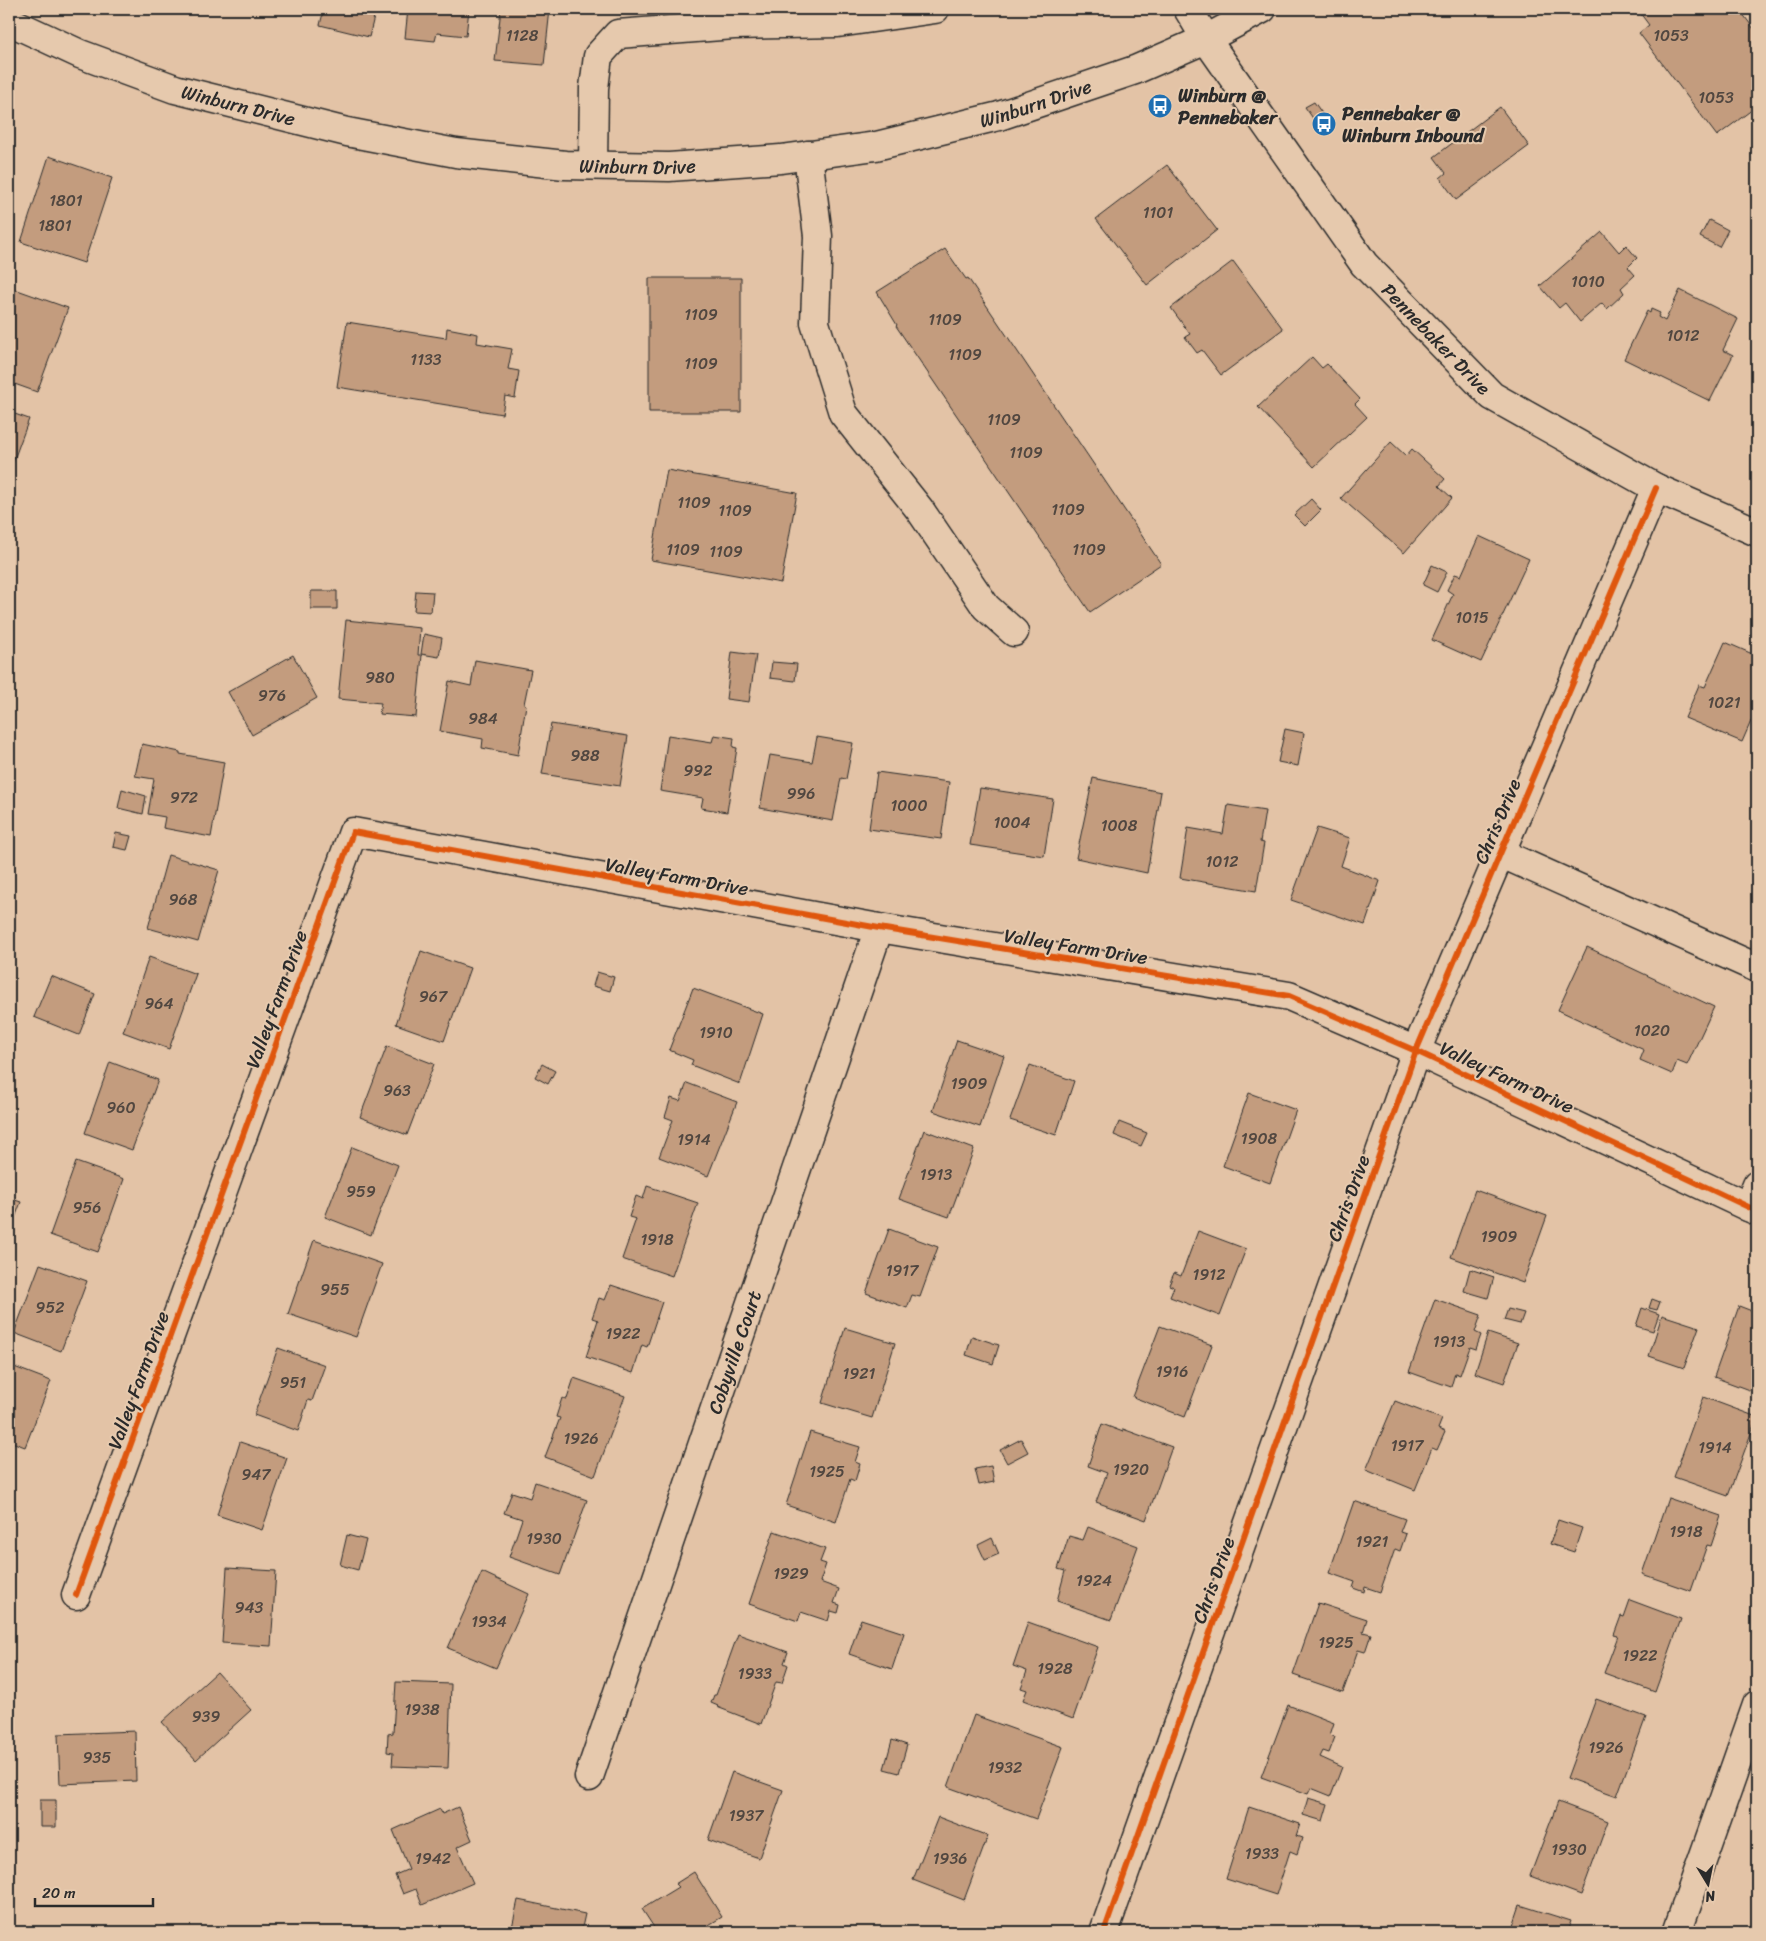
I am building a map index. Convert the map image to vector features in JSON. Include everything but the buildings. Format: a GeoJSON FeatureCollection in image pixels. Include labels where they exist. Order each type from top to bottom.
{"type":"FeatureCollection","features":[{"type":"Feature","properties":{"kind":"street"},"geometry":{"type":"LineString","coordinates":[[593,165],[594,88],[598,56],[618,34],[734,25],[838,24],[935,9]]}},
{"type":"Feature","properties":{"kind":"street","name":"Pennebaker Drive"},"geometry":{"type":"LineString","coordinates":[[1188,9],[1206,39],[1364,264],[1492,396],[1656,488],[1757,532]]}},
{"type":"Feature","properties":{"kind":"street","name":"Winburn Drive"},"geometry":{"type":"LineString","coordinates":[[9,21],[80,54],[175,89],[347,132],[456,153],[565,165],[669,167],[781,159],[876,146],[999,116],[1135,70],[1206,39],[1262,9]]}},
{"type":"Feature","properties":{"kind":"street"},"geometry":{"type":"LineString","coordinates":[[808,155],[818,236],[815,323],[844,413],[920,510],[986,607],[1014,632]]}},
{"type":"Feature","properties":{"kind":"street","name":"Chris Drive"},"geometry":{"type":"LineString","coordinates":[[1104,1932],[1416,1051],[1656,488]]}},
{"type":"Feature","properties":{"kind":"street","name":"Valley Farm Drive"},"geometry":{"type":"LineString","coordinates":[[76,1596],[353,832],[880,928],[1289,996],[1754,1201]]}},
{"type":"Feature","properties":{"kind":"street"},"geometry":{"type":"LineString","coordinates":[[1500,853],[1757,968]]}},
{"type":"Feature","properties":{"kind":"street","name":"Cobyville Court"},"geometry":{"type":"LineString","coordinates":[[589,1777],[880,928]]}},
{"type":"Feature","properties":{"kind":"street"},"geometry":{"type":"LineString","coordinates":[[1678,1932],[1757,1705]]}},
{"type":"Feature","properties":{"kind":"cycle path"},"geometry":{"type":"LineString","coordinates":[[1104,1932],[1416,1051],[1656,488]]}},
{"type":"Feature","properties":{"kind":"cycle path"},"geometry":{"type":"LineString","coordinates":[[76,1595],[353,832],[879,928],[1289,996],[1416,1051],[1757,1211]]}},
{"type":"Feature","properties":{"kind":"place","name":"Winburn @ Pennebaker"},"geometry":{"type":"Point","coordinates":[1160,106]}},
{"type":"Feature","properties":{"kind":"place","name":"Pennebaker @ Winburn Inbound"},"geometry":{"type":"Point","coordinates":[1324,124]}}]}
